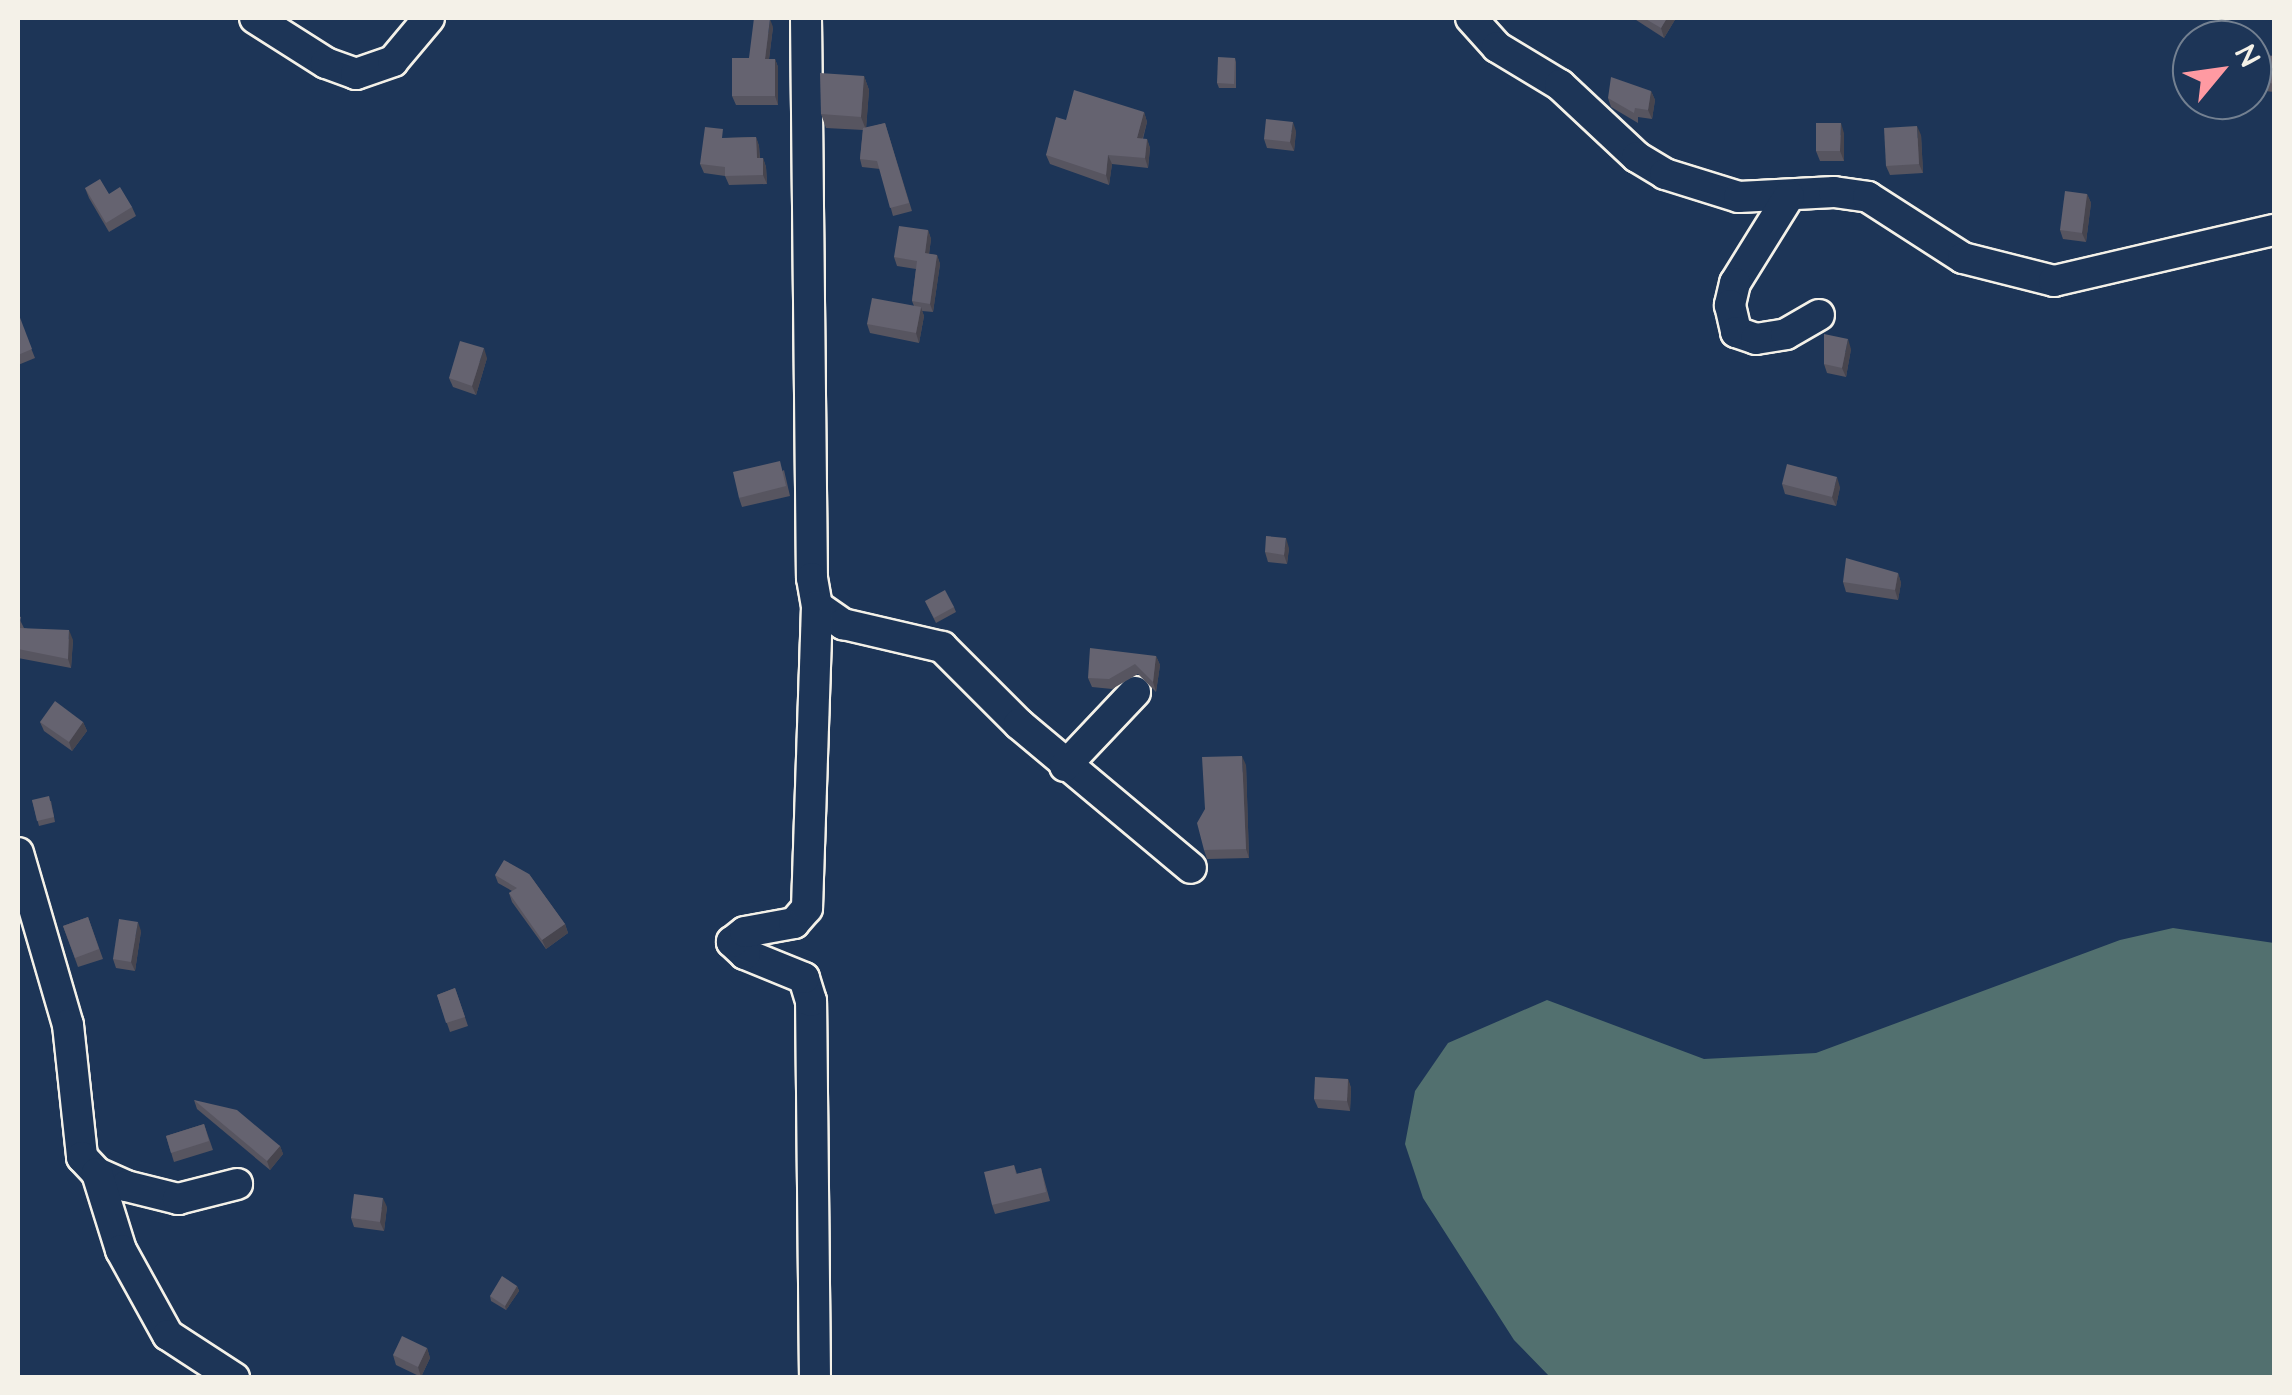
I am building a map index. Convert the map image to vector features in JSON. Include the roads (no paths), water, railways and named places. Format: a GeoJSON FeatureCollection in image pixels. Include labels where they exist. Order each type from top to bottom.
{"type":"FeatureCollection","features":[{"type":"Feature","properties":{"kind":"street"},"geometry":{"type":"LineString","coordinates":[[255,18],[326,63],[356,74],[393,61],[429,18]]}},
{"type":"Feature","properties":{"kind":"street"},"geometry":{"type":"LineString","coordinates":[[806,18],[812,578],[818,606],[808,908],[794,924],[745,932],[732,942],[745,954],[804,978],[811,1001],[816,1378]]}},
{"type":"Feature","properties":{"kind":"street"},"geometry":{"type":"LineString","coordinates":[[1471,18],[1497,47],[1560,86],[1637,158],[1665,174],[1740,197],[1868,197],[1963,258],[2054,281],[2274,230]]}},
{"type":"Feature","properties":{"kind":"street"},"geometry":{"type":"LineString","coordinates":[[1789,196],[1736,284],[1730,305],[1736,332],[1756,339],[1786,334],[1819,314]]}},
{"type":"Feature","properties":{"kind":"street"},"geometry":{"type":"LineString","coordinates":[[818,606],[843,624],[942,646],[1066,766],[1191,868]]}},
{"type":"Feature","properties":{"kind":"street"},"geometry":{"type":"LineString","coordinates":[[1066,766],[1135,692]]}},
{"type":"Feature","properties":{"kind":"street"},"geometry":{"type":"LineString","coordinates":[[18,853],[68,1024],[75,1137],[97,1173],[121,1250],[168,1336],[234,1378]]}},
{"type":"Feature","properties":{"kind":"street"},"geometry":{"type":"LineString","coordinates":[[97,1173],[178,1199],[237,1184]]}}]}
